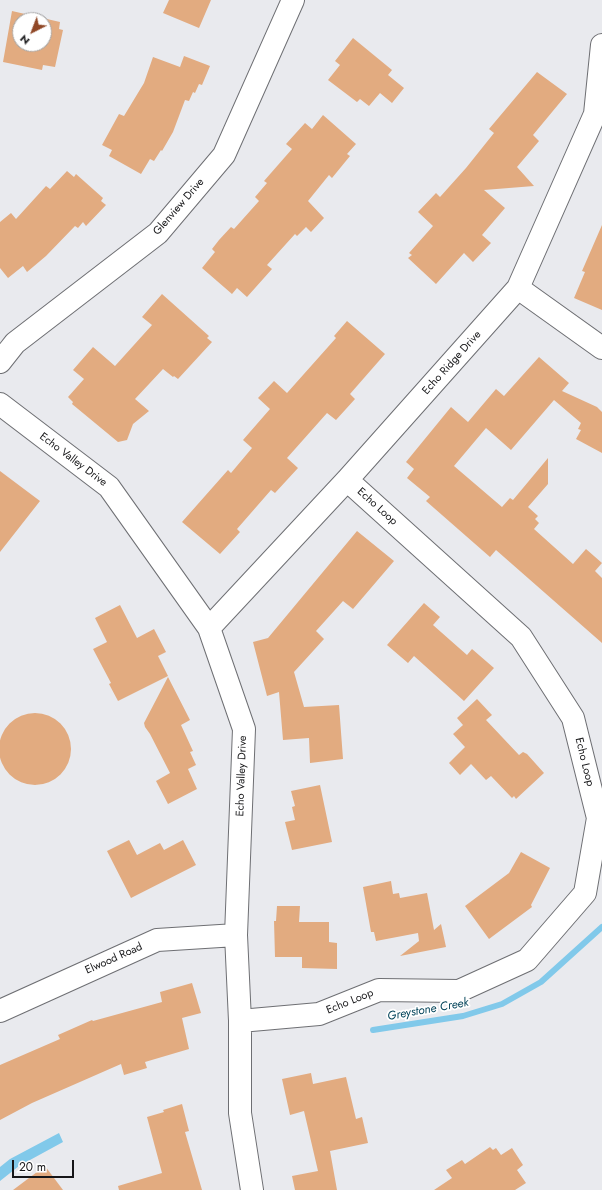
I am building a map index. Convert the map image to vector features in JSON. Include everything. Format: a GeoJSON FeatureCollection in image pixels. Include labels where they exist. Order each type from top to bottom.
{"type":"FeatureCollection","features":[{"type":"Feature","properties":{"kind":"street","name":"Glenview Drive"},"geometry":{"type":"LineString","coordinates":[[0,362],[15,343],[158,233],[224,155],[293,0]]}},
{"type":"Feature","properties":{"kind":"street","name":"Echo Ridge Drive"},"geometry":{"type":"LineString","coordinates":[[209,628],[347,480],[518,288],[595,114],[602,46]]}},
{"type":"Feature","properties":{"kind":"street"},"geometry":{"type":"LineString","coordinates":[[518,288],[602,348]]}},
{"type":"Feature","properties":{"kind":"street","name":"Echo Valley Drive"},"geometry":{"type":"LineString","coordinates":[[0,404],[109,487],[209,628],[244,729],[236,935],[240,1021],[240,1113],[252,1190]]}},
{"type":"Feature","properties":{"kind":"street","name":"Echo Loop"},"geometry":{"type":"LineString","coordinates":[[240,1021],[320,1014],[380,990],[459,991],[527,960],[585,893],[598,818],[574,718],[521,637],[347,480]]}},
{"type":"Feature","properties":{"kind":"street","name":"Elwood Road"},"geometry":{"type":"LineString","coordinates":[[0,1011],[157,940],[236,935]]}},
{"type":"Feature","properties":{"kind":"water"},"geometry":{"type":"Polygon","coordinates":[[[59,1133],[63,1142],[19,1166],[0,1181],[0,1167],[10,1159],[59,1133]]]}},
{"type":"Feature","properties":{"kind":"building"},"geometry":{"type":"Polygon","coordinates":[[[169,0],[211,0],[199,28],[163,13],[169,0]]]}},
{"type":"Feature","properties":{"kind":"building"},"geometry":{"type":"Polygon","coordinates":[[[12,11],[16,12],[12,12],[12,52],[52,52],[52,20],[60,22],[59,29],[63,30],[55,67],[43,65],[42,70],[3,62],[12,11]]]}},
{"type":"Feature","properties":{"kind":"building"},"geometry":{"type":"Polygon","coordinates":[[[353,38],[392,70],[388,75],[404,88],[392,103],[380,93],[369,106],[360,99],[357,102],[328,80],[340,65],[335,61],[353,38]]]}},
{"type":"Feature","properties":{"kind":"building"},"geometry":{"type":"Polygon","coordinates":[[[184,56],[210,66],[202,85],[199,84],[189,101],[185,100],[173,132],[162,151],[161,150],[154,161],[150,159],[141,174],[109,156],[112,150],[102,145],[119,114],[124,116],[144,83],[153,57],[180,67],[184,56]]]}},
{"type":"Feature","properties":{"kind":"building"},"geometry":{"type":"Polygon","coordinates":[[[537,72],[567,94],[533,135],[539,141],[517,167],[534,186],[484,190],[505,208],[482,235],[491,243],[473,262],[464,253],[436,284],[408,258],[412,255],[409,253],[433,226],[418,212],[436,193],[440,197],[466,168],[494,133],[489,129],[537,72]]]}},
{"type":"Feature","properties":{"kind":"building"},"geometry":{"type":"Polygon","coordinates":[[[323,115],[356,144],[347,154],[350,156],[332,178],[329,175],[308,201],[324,218],[311,232],[306,227],[297,236],[295,234],[267,265],[272,269],[247,297],[237,288],[232,294],[202,268],[215,252],[212,249],[219,240],[231,227],[234,229],[259,201],[255,197],[267,183],[264,181],[292,149],[286,144],[305,123],[312,129],[323,115]]]}},
{"type":"Feature","properties":{"kind":"building"},"geometry":{"type":"Polygon","coordinates":[[[67,171],[74,177],[76,174],[103,198],[101,201],[106,205],[86,226],[83,222],[78,228],[75,226],[46,256],[27,272],[23,266],[8,278],[0,268],[0,222],[11,213],[16,219],[46,186],[50,189],[67,171]]]}},
{"type":"Feature","properties":{"kind":"building"},"geometry":{"type":"Polygon","coordinates":[[[602,225],[602,310],[574,298],[585,272],[582,271],[602,225]]]}},
{"type":"Feature","properties":{"kind":"building"},"geometry":{"type":"Polygon","coordinates":[[[162,294],[209,336],[207,338],[212,342],[178,379],[163,369],[135,399],[149,411],[133,424],[127,440],[118,442],[72,404],[73,402],[68,397],[84,379],[73,370],[93,347],[115,366],[152,325],[142,317],[162,294]]]}},
{"type":"Feature","properties":{"kind":"building"},"geometry":{"type":"Polygon","coordinates":[[[347,321],[385,354],[350,394],[355,399],[336,420],[327,413],[287,458],[298,468],[275,493],[271,490],[237,529],[240,532],[220,554],[182,522],[228,470],[231,473],[252,448],[243,440],[270,409],[258,398],[274,381],[287,393],[336,338],[334,336],[347,321]]]}},
{"type":"Feature","properties":{"kind":"building"},"geometry":{"type":"Polygon","coordinates":[[[539,357],[569,383],[562,391],[597,407],[602,412],[602,453],[576,439],[581,430],[578,429],[581,423],[554,400],[511,450],[486,428],[454,466],[502,507],[510,498],[513,500],[548,458],[548,484],[528,507],[538,516],[535,519],[539,523],[534,529],[573,564],[586,549],[602,563],[595,571],[602,578],[602,643],[496,550],[490,557],[426,501],[430,497],[407,478],[414,469],[406,462],[451,407],[468,422],[496,389],[504,396],[539,357]]]}},
{"type":"Feature","properties":{"kind":"building"},"geometry":{"type":"Polygon","coordinates":[[[0,471],[40,501],[0,552],[0,471]]]}},
{"type":"Feature","properties":{"kind":"building"},"geometry":{"type":"Polygon","coordinates":[[[357,531],[394,561],[353,609],[343,601],[316,631],[324,639],[294,672],[304,707],[339,705],[343,759],[310,763],[309,738],[283,740],[279,692],[267,696],[253,642],[268,638],[357,531]]]}},
{"type":"Feature","properties":{"kind":"building"},"geometry":{"type":"Polygon","coordinates":[[[424,603],[440,617],[433,625],[467,655],[472,649],[494,668],[464,701],[414,656],[408,663],[387,645],[424,603]]]}},
{"type":"Feature","properties":{"kind":"building"},"geometry":{"type":"Polygon","coordinates":[[[120,605],[137,638],[154,629],[166,652],[158,656],[168,676],[118,701],[109,684],[111,683],[93,649],[107,642],[95,618],[120,605]]]}},
{"type":"Feature","properties":{"kind":"building"},"geometry":{"type":"Polygon","coordinates":[[[168,677],[190,720],[181,725],[193,751],[190,752],[196,765],[188,769],[197,789],[168,804],[156,781],[170,773],[144,723],[168,677]]]}},
{"type":"Feature","properties":{"kind":"building"},"geometry":{"type":"Polygon","coordinates":[[[477,699],[492,715],[486,720],[519,755],[523,752],[527,754],[544,773],[516,799],[514,796],[512,798],[491,776],[486,780],[471,764],[460,775],[449,763],[465,747],[453,734],[463,725],[457,718],[477,699]]]}},
{"type":"Feature","properties":{"kind":"building"},"geometry":{"type":"Polygon","coordinates":[[[28,713],[42,713],[49,715],[61,723],[69,735],[71,749],[69,763],[61,775],[49,783],[42,785],[28,785],[21,783],[9,775],[1,763],[-1,756],[-1,742],[1,735],[9,723],[21,715],[28,713]]]}},
{"type":"Feature","properties":{"kind":"building"},"geometry":{"type":"Polygon","coordinates":[[[320,785],[332,842],[292,850],[285,822],[295,820],[292,807],[295,806],[291,791],[320,785]]]}},
{"type":"Feature","properties":{"kind":"building"},"geometry":{"type":"Polygon","coordinates":[[[129,840],[137,855],[160,843],[164,850],[183,840],[196,865],[131,898],[107,851],[129,840]]]}},
{"type":"Feature","properties":{"kind":"building"},"geometry":{"type":"Polygon","coordinates":[[[521,852],[550,868],[531,905],[532,907],[489,939],[465,906],[509,873],[521,852]]]}},
{"type":"Feature","properties":{"kind":"building"},"geometry":{"type":"Polygon","coordinates":[[[391,881],[393,894],[399,893],[400,898],[427,893],[434,930],[441,924],[446,947],[400,956],[419,941],[418,933],[376,941],[374,932],[371,932],[363,887],[391,881]]]}},
{"type":"Feature","properties":{"kind":"building"},"geometry":{"type":"Polygon","coordinates":[[[277,906],[300,906],[299,922],[329,922],[329,942],[337,943],[337,969],[302,968],[302,957],[275,957],[274,921],[276,921],[277,906]]]}},
{"type":"Feature","properties":{"kind":"building"},"geometry":{"type":"Polygon","coordinates":[[[192,983],[201,1013],[182,1018],[189,1049],[145,1062],[147,1068],[124,1075],[121,1064],[32,1103],[0,1120],[0,1065],[60,1039],[58,1035],[92,1020],[93,1021],[162,1002],[160,992],[192,983]]]}},
{"type":"Feature","properties":{"kind":"building"},"geometry":{"type":"Polygon","coordinates":[[[311,1073],[313,1084],[346,1077],[356,1119],[362,1117],[368,1143],[330,1151],[337,1190],[295,1190],[292,1176],[318,1171],[304,1111],[290,1115],[282,1079],[311,1073]]]}},
{"type":"Feature","properties":{"kind":"building"},"geometry":{"type":"Polygon","coordinates":[[[182,1104],[189,1131],[185,1132],[202,1190],[119,1190],[118,1186],[162,1173],[147,1117],[164,1112],[163,1110],[182,1104]]]}},
{"type":"Feature","properties":{"kind":"building"},"geometry":{"type":"Polygon","coordinates":[[[490,1147],[493,1150],[496,1148],[501,1155],[512,1148],[523,1165],[517,1170],[526,1183],[515,1190],[434,1190],[452,1178],[446,1170],[462,1160],[465,1164],[490,1147]]]}},
{"type":"Feature","properties":{"kind":"building"},"geometry":{"type":"Polygon","coordinates":[[[45,1166],[63,1190],[13,1190],[45,1166]]]}},
{"type":"Feature","properties":{"kind":"waterway","name":"Greystone Creek"},"geometry":{"type":"LineString","coordinates":[[373,1030],[463,1016],[502,1004],[541,982],[602,927]]}}]}
